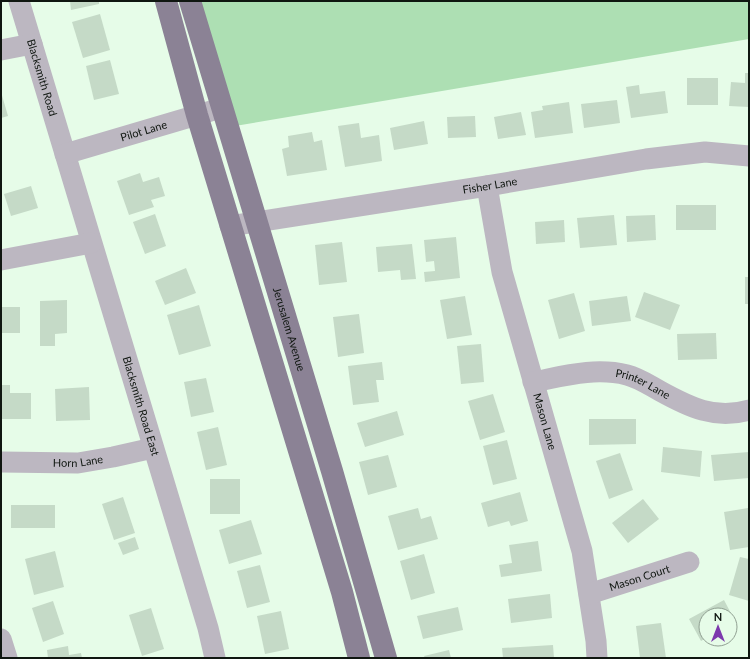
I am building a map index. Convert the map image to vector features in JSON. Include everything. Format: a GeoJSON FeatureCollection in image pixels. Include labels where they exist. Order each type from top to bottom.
{"type":"FeatureCollection","features":[{"type":"Feature","properties":{"kind":"main road"},"geometry":{"type":"LineString","coordinates":[[166,1],[197,115],[342,592],[359,658]]}},
{"type":"Feature","properties":{"kind":"main road","name":"Jerusalem Avenue"},"geometry":{"type":"LineString","coordinates":[[190,1],[327,454],[386,658]]}},
{"type":"Feature","properties":{"kind":"main road"},"geometry":{"type":"LineString","coordinates":[[302,462],[327,454]]}},
{"type":"Feature","properties":{"kind":"street","name":"Blacksmith Road"},"geometry":{"type":"LineString","coordinates":[[20,1],[66,154]]}},
{"type":"Feature","properties":{"kind":"street"},"geometry":{"type":"LineString","coordinates":[[1,50],[32,44]]}},
{"type":"Feature","properties":{"kind":"street","name":"Pilot Lane"},"geometry":{"type":"LineString","coordinates":[[66,154],[222,108]]}},
{"type":"Feature","properties":{"kind":"street","name":"Fisher Lane"},"geometry":{"type":"LineString","coordinates":[[230,226],[487,186],[646,159],[705,152],[749,156]]}},
{"type":"Feature","properties":{"kind":"street","name":"Blacksmith Road East"},"geometry":{"type":"LineString","coordinates":[[66,154],[91,243],[208,628],[215,658]]}},
{"type":"Feature","properties":{"kind":"street","name":"Mason Lane"},"geometry":{"type":"LineString","coordinates":[[487,186],[502,272],[582,551],[590,594],[597,658]]}},
{"type":"Feature","properties":{"kind":"street"},"geometry":{"type":"LineString","coordinates":[[1,260],[91,243]]}},
{"type":"Feature","properties":{"kind":"street","name":"Printer Lane"},"geometry":{"type":"LineString","coordinates":[[533,382],[588,372],[615,373],[634,378],[681,403],[713,414],[739,413],[749,410]]}},
{"type":"Feature","properties":{"kind":"street","name":"Horn Lane"},"geometry":{"type":"LineString","coordinates":[[1,462],[78,463],[113,458],[153,448]]}},
{"type":"Feature","properties":{"kind":"street","name":"Mason Court"},"geometry":{"type":"LineString","coordinates":[[590,594],[689,562]]}},
{"type":"Feature","properties":{"kind":"street"},"geometry":{"type":"LineString","coordinates":[[1,639],[7,658]]}},
{"type":"Feature","properties":{"kind":"green space"},"geometry":{"type":"Polygon","coordinates":[[[186,1],[749,1],[749,39],[223,128],[186,1]]]}},
{"type":"Feature","properties":{"kind":"building"},"geometry":{"type":"Polygon","coordinates":[[[70,1],[99,1],[99,4],[71,10],[70,1]]]}},
{"type":"Feature","properties":{"kind":"building"},"geometry":{"type":"Polygon","coordinates":[[[100,14],[110,50],[83,58],[72,22],[100,14]]]}},
{"type":"Feature","properties":{"kind":"building"},"geometry":{"type":"Polygon","coordinates":[[[110,60],[119,94],[94,100],[86,66],[110,60]]]}},
{"type":"Feature","properties":{"kind":"building"},"geometry":{"type":"Polygon","coordinates":[[[745,73],[749,73],[749,107],[729,106],[731,82],[745,83],[745,73]]]}},
{"type":"Feature","properties":{"kind":"building"},"geometry":{"type":"Polygon","coordinates":[[[687,78],[718,78],[718,105],[687,105],[687,78]]]}},
{"type":"Feature","properties":{"kind":"building"},"geometry":{"type":"Polygon","coordinates":[[[639,85],[640,94],[665,91],[668,113],[631,118],[626,87],[639,85]]]}},
{"type":"Feature","properties":{"kind":"building"},"geometry":{"type":"Polygon","coordinates":[[[1,92],[8,116],[1,118],[1,92]]]}},
{"type":"Feature","properties":{"kind":"building"},"geometry":{"type":"Polygon","coordinates":[[[617,100],[620,123],[584,128],[581,104],[617,100]]]}},
{"type":"Feature","properties":{"kind":"building"},"geometry":{"type":"Polygon","coordinates":[[[569,102],[573,133],[535,138],[531,112],[543,110],[542,106],[569,102]]]}},
{"type":"Feature","properties":{"kind":"building"},"geometry":{"type":"Polygon","coordinates":[[[521,112],[526,135],[498,139],[494,117],[521,112]]]}},
{"type":"Feature","properties":{"kind":"building"},"geometry":{"type":"Polygon","coordinates":[[[475,116],[476,137],[448,138],[447,117],[475,116]]]}},
{"type":"Feature","properties":{"kind":"building"},"geometry":{"type":"Polygon","coordinates":[[[424,121],[428,144],[394,150],[390,128],[424,121]]]}},
{"type":"Feature","properties":{"kind":"building"},"geometry":{"type":"Polygon","coordinates":[[[359,123],[361,138],[379,135],[382,161],[345,167],[338,126],[359,123]]]}},
{"type":"Feature","properties":{"kind":"building"},"geometry":{"type":"Polygon","coordinates":[[[312,132],[314,142],[322,140],[327,170],[287,176],[282,149],[289,147],[288,136],[312,132]]]}},
{"type":"Feature","properties":{"kind":"building"},"geometry":{"type":"Polygon","coordinates":[[[140,173],[143,182],[159,177],[165,196],[151,200],[154,207],[129,215],[117,181],[140,173]]]}},
{"type":"Feature","properties":{"kind":"building"},"geometry":{"type":"Polygon","coordinates":[[[31,186],[38,208],[11,216],[4,194],[31,186]]]}},
{"type":"Feature","properties":{"kind":"building"},"geometry":{"type":"Polygon","coordinates":[[[676,205],[716,205],[716,230],[676,230],[676,205]]]}},
{"type":"Feature","properties":{"kind":"building"},"geometry":{"type":"Polygon","coordinates":[[[155,214],[166,246],[145,254],[133,222],[155,214]]]}},
{"type":"Feature","properties":{"kind":"building"},"geometry":{"type":"Polygon","coordinates":[[[614,215],[617,245],[580,248],[577,218],[614,215]]]}},
{"type":"Feature","properties":{"kind":"building"},"geometry":{"type":"Polygon","coordinates":[[[655,215],[656,240],[627,242],[626,216],[655,215]]]}},
{"type":"Feature","properties":{"kind":"building"},"geometry":{"type":"Polygon","coordinates":[[[564,220],[565,242],[536,244],[535,222],[564,220]]]}},
{"type":"Feature","properties":{"kind":"building"},"geometry":{"type":"Polygon","coordinates":[[[456,237],[460,278],[425,282],[424,272],[435,271],[434,261],[426,262],[424,240],[456,237]]]}},
{"type":"Feature","properties":{"kind":"building"},"geometry":{"type":"Polygon","coordinates":[[[342,242],[347,282],[319,285],[315,245],[342,242]]]}},
{"type":"Feature","properties":{"kind":"building"},"geometry":{"type":"Polygon","coordinates":[[[412,244],[416,279],[401,280],[400,270],[378,272],[376,247],[412,244]]]}},
{"type":"Feature","properties":{"kind":"building"},"geometry":{"type":"Polygon","coordinates":[[[186,268],[196,293],[165,305],[155,281],[186,268]]]}},
{"type":"Feature","properties":{"kind":"building"},"geometry":{"type":"Polygon","coordinates":[[[745,277],[749,277],[749,304],[745,304],[745,277]]]}},
{"type":"Feature","properties":{"kind":"building"},"geometry":{"type":"Polygon","coordinates":[[[644,292],[680,305],[670,330],[635,317],[644,292]]]}},
{"type":"Feature","properties":{"kind":"building"},"geometry":{"type":"Polygon","coordinates":[[[574,293],[585,331],[559,339],[548,300],[574,293]]]}},
{"type":"Feature","properties":{"kind":"building"},"geometry":{"type":"Polygon","coordinates":[[[465,296],[472,335],[447,339],[440,300],[465,296]]]}},
{"type":"Feature","properties":{"kind":"building"},"geometry":{"type":"Polygon","coordinates":[[[627,296],[631,321],[592,326],[589,301],[627,296]]]}},
{"type":"Feature","properties":{"kind":"building"},"geometry":{"type":"Polygon","coordinates":[[[67,300],[67,333],[55,334],[55,346],[40,346],[40,301],[67,300]]]}},
{"type":"Feature","properties":{"kind":"building"},"geometry":{"type":"Polygon","coordinates":[[[199,305],[211,346],[179,355],[167,315],[199,305]]]}},
{"type":"Feature","properties":{"kind":"building"},"geometry":{"type":"Polygon","coordinates":[[[1,307],[20,307],[20,333],[1,333],[1,307]]]}},
{"type":"Feature","properties":{"kind":"building"},"geometry":{"type":"Polygon","coordinates":[[[359,314],[364,353],[338,357],[333,317],[359,314]]]}},
{"type":"Feature","properties":{"kind":"building"},"geometry":{"type":"Polygon","coordinates":[[[716,333],[717,359],[678,360],[677,334],[716,333]]]}},
{"type":"Feature","properties":{"kind":"building"},"geometry":{"type":"Polygon","coordinates":[[[481,344],[484,382],[461,384],[457,346],[481,344]]]}},
{"type":"Feature","properties":{"kind":"building"},"geometry":{"type":"Polygon","coordinates":[[[382,362],[384,380],[376,380],[379,402],[353,405],[348,366],[382,362]]]}},
{"type":"Feature","properties":{"kind":"building"},"geometry":{"type":"Polygon","coordinates":[[[206,378],[214,412],[191,417],[184,382],[206,378]]]}},
{"type":"Feature","properties":{"kind":"building"},"geometry":{"type":"Polygon","coordinates":[[[1,385],[10,385],[10,393],[31,393],[31,419],[1,419],[1,385]]]}},
{"type":"Feature","properties":{"kind":"building"},"geometry":{"type":"Polygon","coordinates":[[[89,387],[90,420],[56,421],[55,389],[89,387]]]}},
{"type":"Feature","properties":{"kind":"building"},"geometry":{"type":"Polygon","coordinates":[[[493,394],[505,432],[480,440],[468,401],[493,394]]]}},
{"type":"Feature","properties":{"kind":"building"},"geometry":{"type":"Polygon","coordinates":[[[397,411],[404,435],[365,447],[357,423],[397,411]]]}},
{"type":"Feature","properties":{"kind":"building"},"geometry":{"type":"Polygon","coordinates":[[[589,419],[636,419],[636,444],[589,445],[589,419]]]}},
{"type":"Feature","properties":{"kind":"building"},"geometry":{"type":"Polygon","coordinates":[[[218,427],[227,465],[206,470],[197,432],[218,427]]]}},
{"type":"Feature","properties":{"kind":"building"},"geometry":{"type":"Polygon","coordinates":[[[507,440],[517,479],[493,485],[483,446],[507,440]]]}},
{"type":"Feature","properties":{"kind":"building"},"geometry":{"type":"Polygon","coordinates":[[[663,447],[702,451],[700,477],[661,472],[663,447]]]}},
{"type":"Feature","properties":{"kind":"building"},"geometry":{"type":"Polygon","coordinates":[[[749,452],[749,478],[714,481],[711,455],[749,452]]]}},
{"type":"Feature","properties":{"kind":"building"},"geometry":{"type":"Polygon","coordinates":[[[620,453],[633,490],[609,499],[596,461],[620,453]]]}},
{"type":"Feature","properties":{"kind":"building"},"geometry":{"type":"Polygon","coordinates":[[[388,455],[397,487],[368,495],[359,462],[388,455]]]}},
{"type":"Feature","properties":{"kind":"building"},"geometry":{"type":"Polygon","coordinates":[[[210,479],[240,479],[240,514],[210,514],[210,479]]]}},
{"type":"Feature","properties":{"kind":"building"},"geometry":{"type":"Polygon","coordinates":[[[520,492],[528,521],[511,526],[509,521],[488,527],[481,503],[520,492]]]}},
{"type":"Feature","properties":{"kind":"building"},"geometry":{"type":"Polygon","coordinates":[[[123,497],[135,533],[114,540],[102,504],[123,497]]]}},
{"type":"Feature","properties":{"kind":"building"},"geometry":{"type":"Polygon","coordinates":[[[643,499],[659,519],[628,543],[612,523],[643,499]]]}},
{"type":"Feature","properties":{"kind":"building"},"geometry":{"type":"Polygon","coordinates":[[[11,505],[55,505],[55,528],[11,528],[11,505]]]}},
{"type":"Feature","properties":{"kind":"building"},"geometry":{"type":"Polygon","coordinates":[[[418,508],[421,519],[431,516],[438,539],[398,550],[388,516],[418,508]]]}},
{"type":"Feature","properties":{"kind":"building"},"geometry":{"type":"Polygon","coordinates":[[[748,508],[749,547],[730,550],[724,512],[748,508]]]}},
{"type":"Feature","properties":{"kind":"building"},"geometry":{"type":"Polygon","coordinates":[[[251,520],[262,554],[229,564],[219,530],[251,520]]]}},
{"type":"Feature","properties":{"kind":"building"},"geometry":{"type":"Polygon","coordinates":[[[135,537],[139,549],[123,555],[118,543],[135,537]]]}},
{"type":"Feature","properties":{"kind":"building"},"geometry":{"type":"Polygon","coordinates":[[[538,541],[542,571],[501,577],[499,565],[512,563],[509,545],[538,541]]]}},
{"type":"Feature","properties":{"kind":"building"},"geometry":{"type":"Polygon","coordinates":[[[55,551],[64,587],[34,595],[25,559],[55,551]]]}},
{"type":"Feature","properties":{"kind":"building"},"geometry":{"type":"Polygon","coordinates":[[[424,554],[435,593],[411,600],[400,561],[424,554]]]}},
{"type":"Feature","properties":{"kind":"building"},"geometry":{"type":"Polygon","coordinates":[[[740,557],[749,559],[749,601],[729,595],[740,557]]]}},
{"type":"Feature","properties":{"kind":"building"},"geometry":{"type":"Polygon","coordinates":[[[260,565],[270,602],[247,608],[237,571],[260,565]]]}},
{"type":"Feature","properties":{"kind":"building"},"geometry":{"type":"Polygon","coordinates":[[[550,594],[552,618],[511,623],[508,599],[550,594]]]}},
{"type":"Feature","properties":{"kind":"building"},"geometry":{"type":"Polygon","coordinates":[[[724,600],[728,607],[711,607],[724,600]]]}},
{"type":"Feature","properties":{"kind":"building"},"geometry":{"type":"Polygon","coordinates":[[[53,601],[64,634],[43,642],[32,608],[53,601]]]}},
{"type":"Feature","properties":{"kind":"building"},"geometry":{"type":"Polygon","coordinates":[[[458,607],[463,630],[423,639],[417,616],[458,607]]]}},
{"type":"Feature","properties":{"kind":"building"},"geometry":{"type":"Polygon","coordinates":[[[151,608],[164,649],[142,656],[129,615],[151,608]]]}},
{"type":"Feature","properties":{"kind":"building"},"geometry":{"type":"Polygon","coordinates":[[[281,611],[289,649],[265,654],[257,616],[281,611]]]}},
{"type":"Feature","properties":{"kind":"building"},"geometry":{"type":"Polygon","coordinates":[[[698,614],[698,636],[689,619],[698,614]]]}},
{"type":"Feature","properties":{"kind":"building"},"geometry":{"type":"Polygon","coordinates":[[[661,623],[666,658],[640,658],[636,626],[661,623]]]}},
{"type":"Feature","properties":{"kind":"building"},"geometry":{"type":"Polygon","coordinates":[[[553,645],[554,658],[503,658],[502,648],[553,645]]]}},
{"type":"Feature","properties":{"kind":"building"},"geometry":{"type":"Polygon","coordinates":[[[68,646],[69,655],[81,653],[82,658],[48,658],[47,650],[68,646]]]}},
{"type":"Feature","properties":{"kind":"building"},"geometry":{"type":"Polygon","coordinates":[[[449,650],[451,658],[425,658],[424,656],[449,650]]]}}]}
